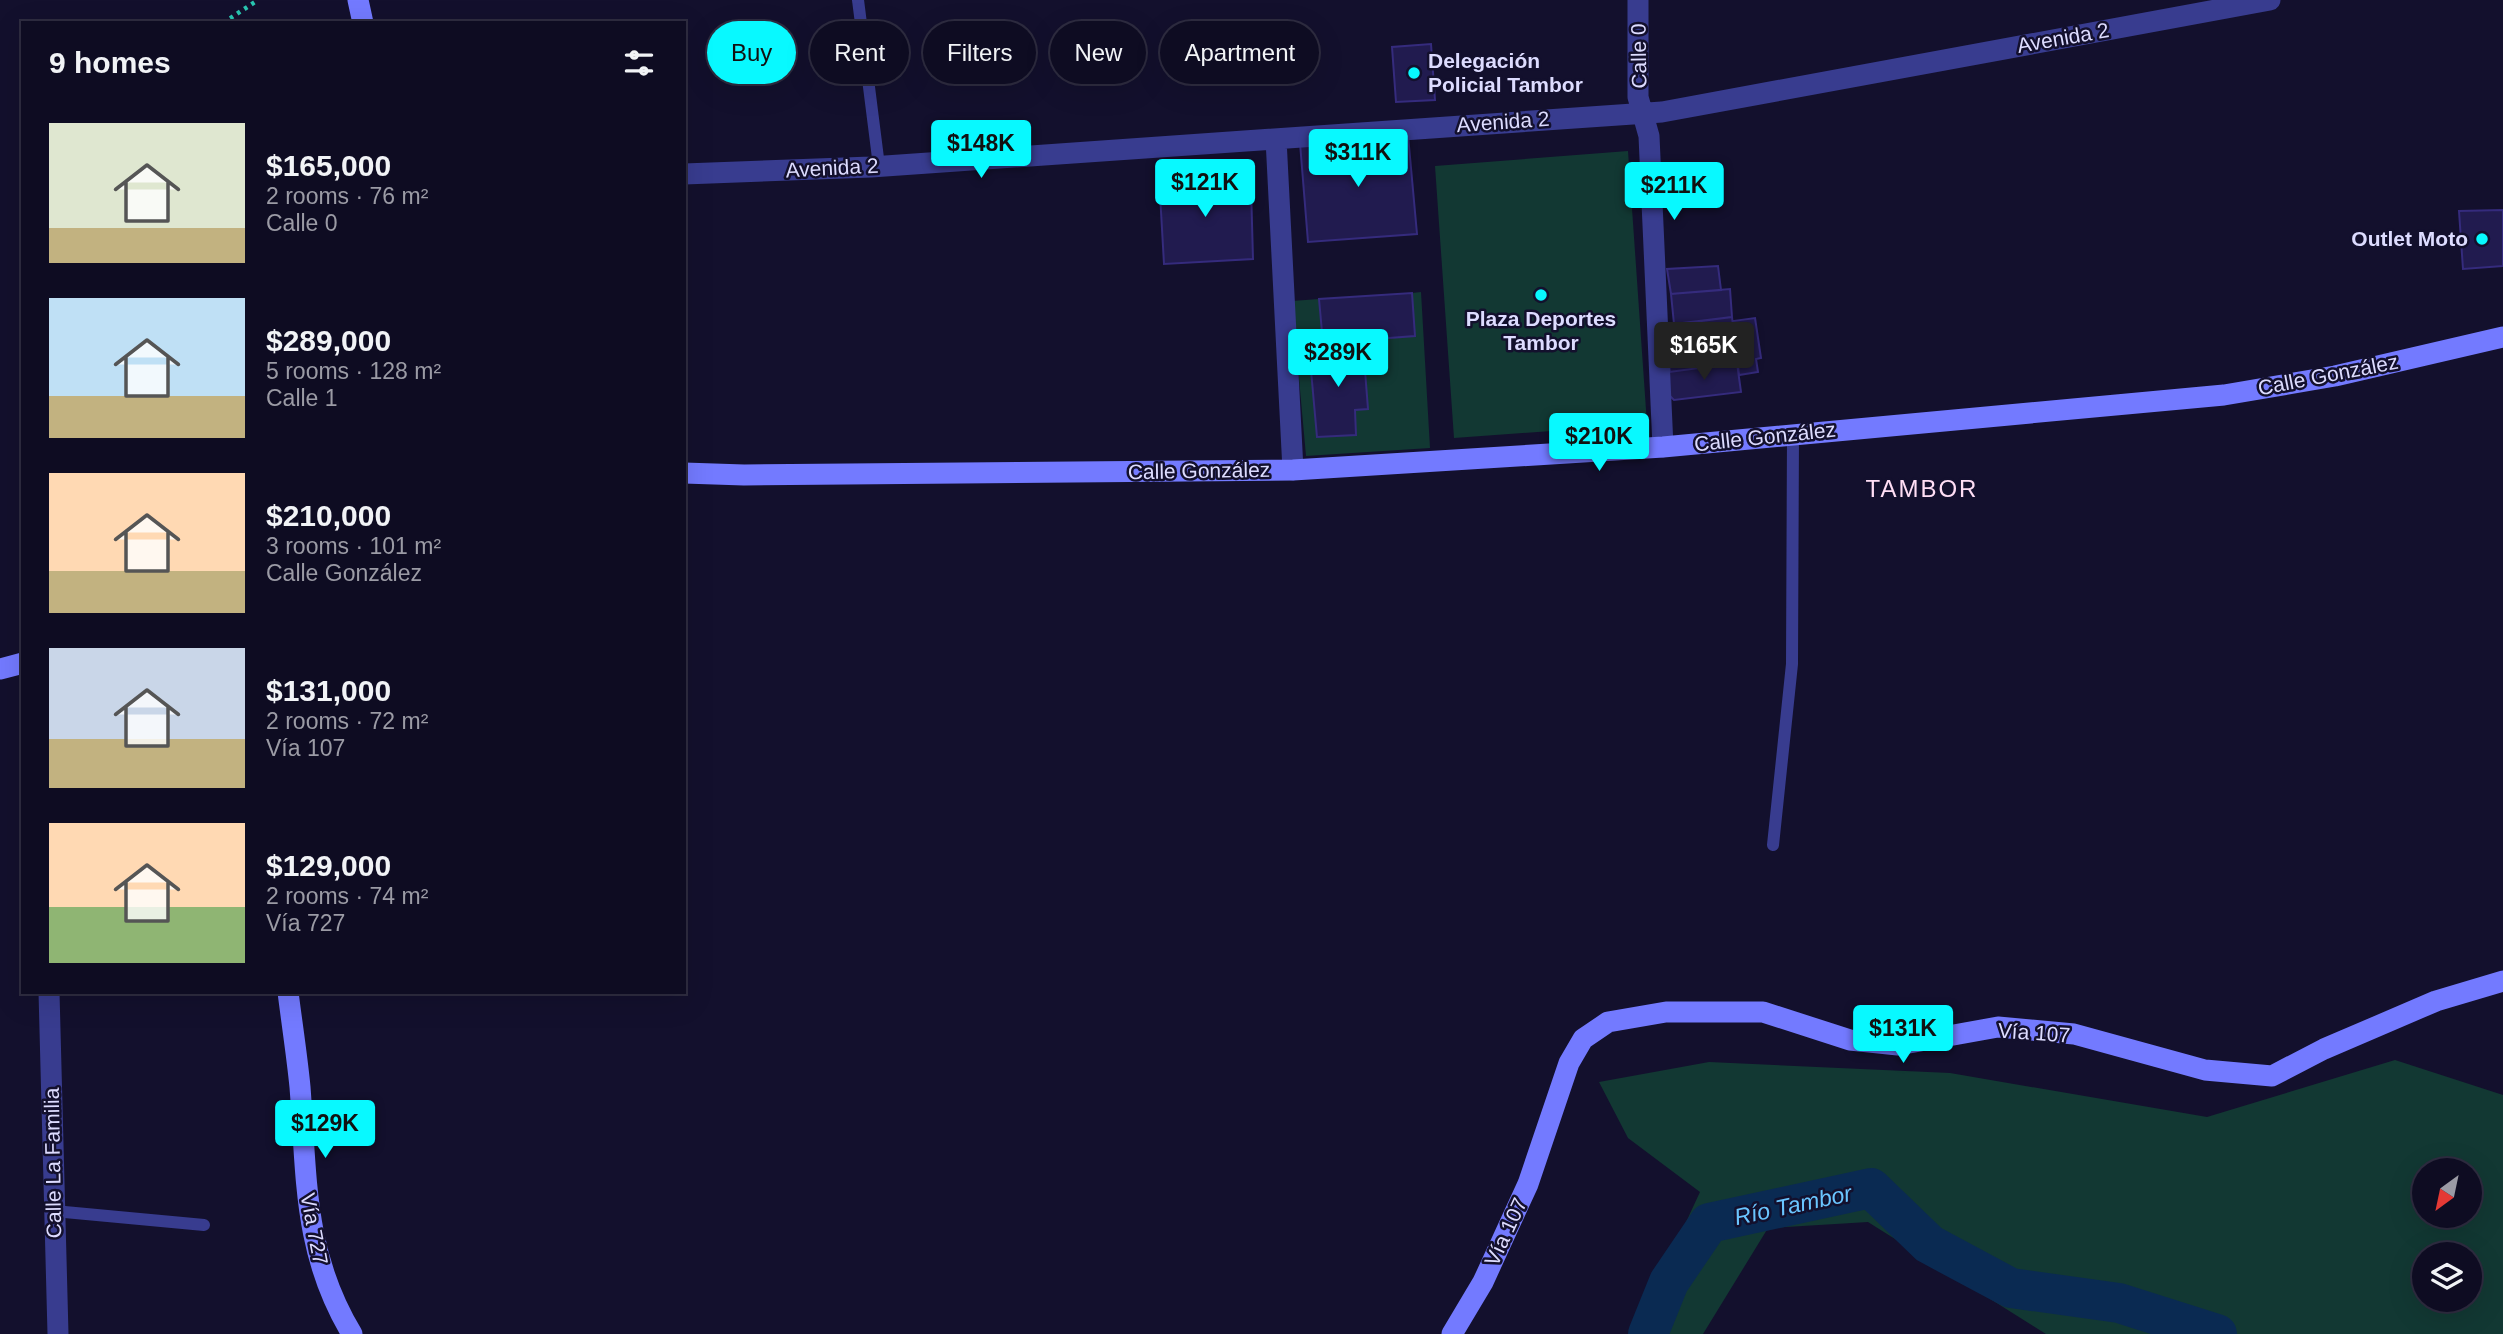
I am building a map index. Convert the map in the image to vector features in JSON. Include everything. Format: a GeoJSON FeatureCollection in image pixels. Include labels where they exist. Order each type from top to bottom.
{"type":"FeatureCollection","features":[{"type":"Feature","properties":{"kind":"street"},"geometry":{"type":"LineString","coordinates":[[358,0],[363,21]]}},
{"type":"Feature","properties":{"kind":"street","name":"Calle 0"},"geometry":{"type":"LineString","coordinates":[[1638,0],[1638,97],[1649,136],[1663,447]]}},
{"type":"Feature","properties":{"kind":"street","name":"Avenida 2"},"geometry":{"type":"LineString","coordinates":[[686,174],[879,166],[1644,113],[2270,0]]}},
{"type":"Feature","properties":{"kind":"street"},"geometry":{"type":"LineString","coordinates":[[1276,139],[1293,470]]}},
{"type":"Feature","properties":{"kind":"street","name":"Calle González"},"geometry":{"type":"LineString","coordinates":[[686,472],[744,475],[1293,470],[1663,447],[2224,395],[2335,376],[2503,337]]}},
{"type":"Feature","properties":{"kind":"street"},"geometry":{"type":"LineString","coordinates":[[0,669],[21,664]]}},
{"type":"Feature","properties":{"kind":"street","name":"Vía 107"},"geometry":{"type":"LineString","coordinates":[[1452,1334],[1483,1282],[1528,1184],[1569,1063],[1583,1039],[1608,1022],[1666,1012],[1763,1012],[1850,1040],[1898,1045],[1998,1027],[2074,1034],[2205,1070],[2272,1076],[2324,1049],[2436,1001],[2503,981]]}},
{"type":"Feature","properties":{"kind":"street","name":"Calle La Familia"},"geometry":{"type":"LineString","coordinates":[[49,994],[58,1334]]}},
{"type":"Feature","properties":{"kind":"street","name":"Vía 727"},"geometry":{"type":"LineString","coordinates":[[288,994],[300,1087],[309,1216],[316,1256],[333,1304],[352,1334]]}},
{"type":"Feature","properties":{"kind":"lane"},"geometry":{"type":"LineString","coordinates":[[858,0],[879,166]]}},
{"type":"Feature","properties":{"kind":"lane"},"geometry":{"type":"LineString","coordinates":[[1773,845],[1792,664],[1793,433]]}},
{"type":"Feature","properties":{"kind":"lane"},"geometry":{"type":"LineString","coordinates":[[54,1211],[204,1225]]}},
{"type":"Feature","properties":{"kind":"path"},"geometry":{"type":"LineString","coordinates":[[226,21],[258,0]]}},
{"type":"Feature","properties":{"kind":"green space","name":"Plaza Deportes Tambor"},"geometry":{"type":"Polygon","coordinates":[[[1628,151],[1647,424],[1454,438],[1435,166],[1628,151]]]}},
{"type":"Feature","properties":{"kind":"green space"},"geometry":{"type":"Polygon","coordinates":[[[1421,292],[1430,448],[1306,456],[1292,301],[1319,299],[1323,343],[1415,336],[1412,293],[1421,292]]]}},
{"type":"Feature","properties":{"kind":"green space"},"geometry":{"type":"Polygon","coordinates":[[[2395,1060],[2503,1095],[2503,1334],[2046,1334],[1868,1222],[1768,1228],[1703,1334],[1634,1334],[1700,1192],[1628,1138],[1599,1082],[1709,1062],[1950,1073],[2207,1117],[2395,1060]]]}},
{"type":"Feature","properties":{"kind":"building","name":"Delegación Policial Tambor"},"geometry":{"type":"Polygon","coordinates":[[[1431,44],[1435,100],[1396,102],[1392,47],[1431,44]]]}},
{"type":"Feature","properties":{"kind":"building"},"geometry":{"type":"Polygon","coordinates":[[[1408,135],[1417,234],[1308,242],[1300,143],[1408,135]]]}},
{"type":"Feature","properties":{"kind":"building"},"geometry":{"type":"Polygon","coordinates":[[[1235,173],[1236,188],[1251,187],[1253,259],[1164,264],[1159,176],[1235,173]]]}},
{"type":"Feature","properties":{"kind":"building","name":"Outlet Moto"},"geometry":{"type":"Polygon","coordinates":[[[2503,210],[2503,266],[2463,269],[2459,211],[2503,210]]]}},
{"type":"Feature","properties":{"kind":"building"},"geometry":{"type":"Polygon","coordinates":[[[1718,266],[1721,290],[1671,294],[1667,269],[1718,266]]]}},
{"type":"Feature","properties":{"kind":"building"},"geometry":{"type":"Polygon","coordinates":[[[1730,289],[1732,317],[1674,324],[1671,294],[1730,289]]]}},
{"type":"Feature","properties":{"kind":"building"},"geometry":{"type":"Polygon","coordinates":[[[1412,293],[1415,336],[1323,343],[1319,299],[1412,293]]]}},
{"type":"Feature","properties":{"kind":"building"},"geometry":{"type":"Polygon","coordinates":[[[1732,317],[1737,363],[1670,372],[1664,326],[1732,317]]]}},
{"type":"Feature","properties":{"kind":"building"},"geometry":{"type":"Polygon","coordinates":[[[1755,318],[1761,358],[1756,359],[1758,372],[1739,375],[1733,321],[1755,318]]]}},
{"type":"Feature","properties":{"kind":"building"},"geometry":{"type":"Polygon","coordinates":[[[1363,345],[1368,409],[1355,410],[1356,435],[1317,437],[1309,348],[1363,345]]]}},
{"type":"Feature","properties":{"kind":"building"},"geometry":{"type":"Polygon","coordinates":[[[1737,363],[1741,392],[1674,400],[1669,395],[1668,372],[1737,363]]]}},
{"type":"Feature","properties":{"kind":"waterway","name":"Río Tambor"},"geometry":{"type":"LineString","coordinates":[[1648,1334],[1669,1282],[1709,1223],[1871,1188],[1929,1244],[2011,1288],[2119,1303],[2217,1334]]}},
{"type":"Feature","properties":{"kind":"place","name":"Delegación Policial Tambor"},"geometry":{"type":"Point","coordinates":[1414,73]}},
{"type":"Feature","properties":{"kind":"place","name":"Outlet Moto"},"geometry":{"type":"Point","coordinates":[2482,239]}},
{"type":"Feature","properties":{"kind":"place","name":"Plaza Deportes Tambor"},"geometry":{"type":"Point","coordinates":[1541,295]}},
{"type":"Feature","properties":{"kind":"district","name":"TAMBOR"},"geometry":{"type":"Point","coordinates":[1922,489]}}]}
